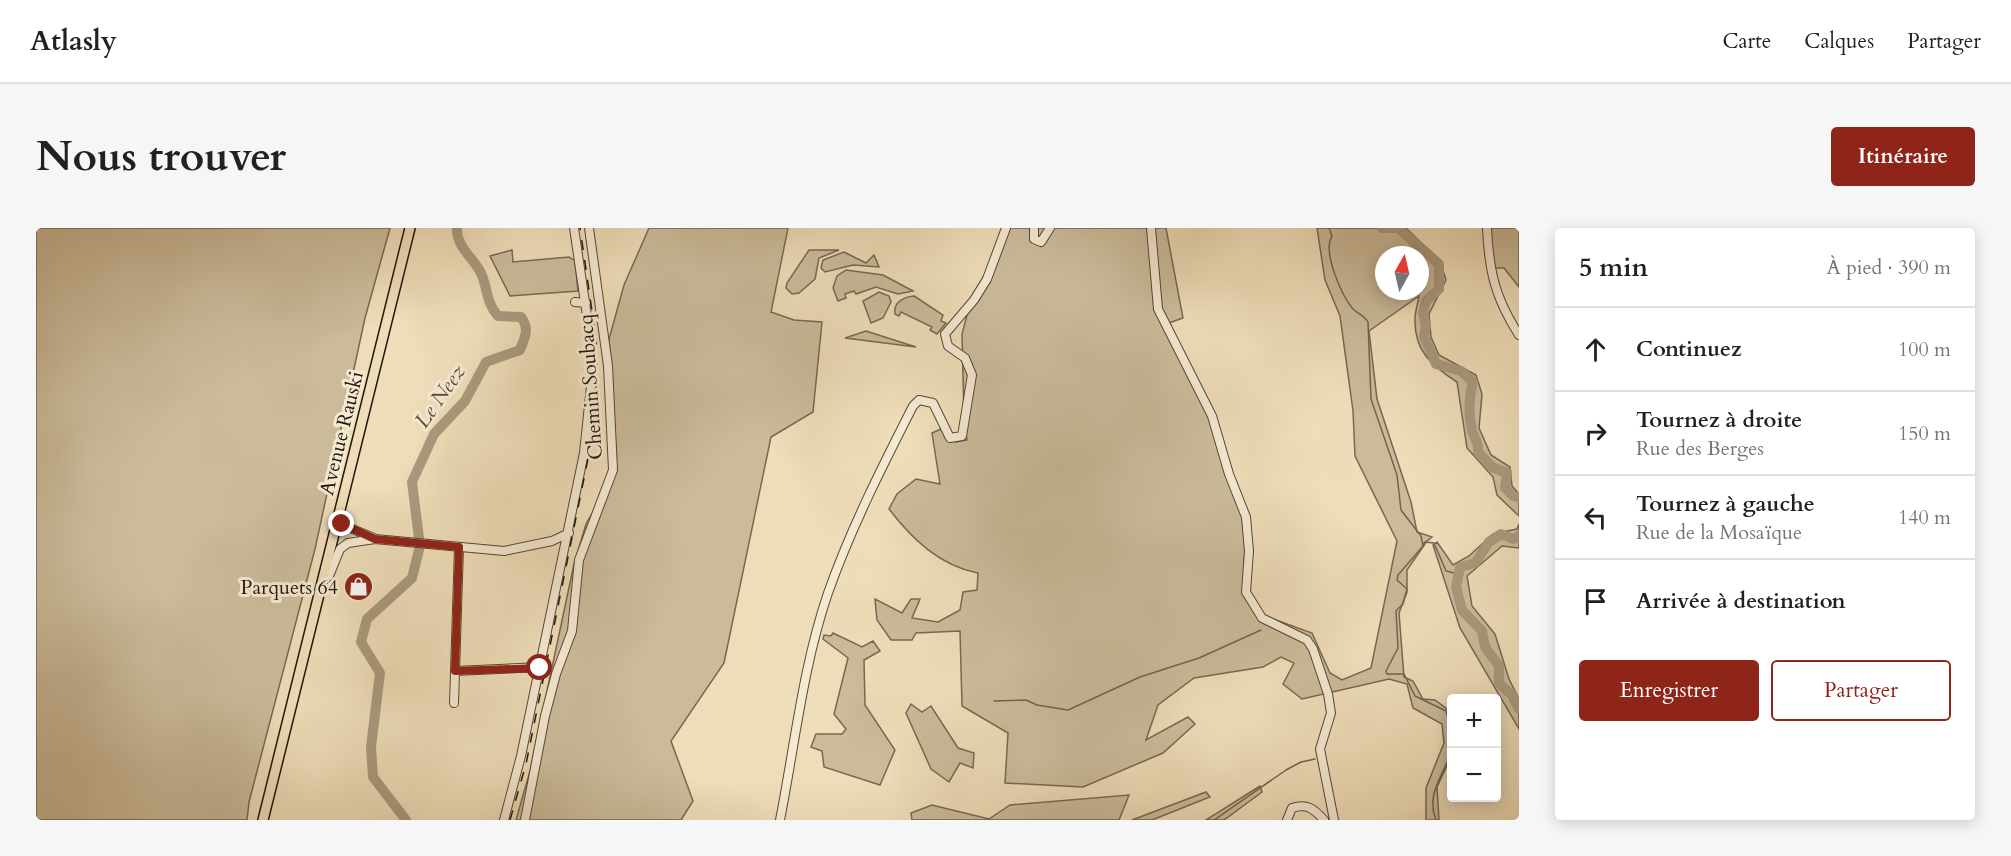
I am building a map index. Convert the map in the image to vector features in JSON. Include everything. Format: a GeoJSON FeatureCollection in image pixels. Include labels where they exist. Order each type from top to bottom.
{"type":"FeatureCollection","features":[{"type":"Feature","properties":{"kind":"main road","name":"Avenue Rauski"},"geometry":{"type":"LineString","coordinates":[[263,820],[410,228]]}},
{"type":"Feature","properties":{"kind":"street"},"geometry":{"type":"LineString","coordinates":[[504,820],[540,668],[584,453],[591,386],[591,343],[574,228]]}},
{"type":"Feature","properties":{"kind":"street","name":"Chemin Soubacq"},"geometry":{"type":"LineString","coordinates":[[525,820],[545,716],[556,674],[572,631],[579,561],[613,470],[608,366],[590,228]]}},
{"type":"Feature","properties":{"kind":"street"},"geometry":{"type":"LineString","coordinates":[[780,820],[797,719],[828,594],[859,515],[913,406],[919,400],[933,403],[950,438],[962,436],[970,400],[972,375],[965,358],[948,346],[945,334],[974,300],[987,279],[1006,228]]}},
{"type":"Feature","properties":{"kind":"street"},"geometry":{"type":"LineString","coordinates":[[1034,228],[1034,239],[1041,242],[1050,228]]}},
{"type":"Feature","properties":{"kind":"street"},"geometry":{"type":"LineString","coordinates":[[1151,228],[1158,309],[1212,417],[1229,474],[1246,517],[1249,551],[1246,592],[1262,618],[1307,640],[1313,649],[1328,694],[1330,713],[1320,749],[1334,820]]}},
{"type":"Feature","properties":{"kind":"street"},"geometry":{"type":"LineString","coordinates":[[1487,228],[1493,283],[1499,301],[1519,335]]}},
{"type":"Feature","properties":{"kind":"street"},"geometry":{"type":"LineString","coordinates":[[575,302],[586,303]]}},
{"type":"Feature","properties":{"kind":"street"},"geometry":{"type":"LineString","coordinates":[[375,539],[352,529],[337,527],[339,539],[348,543],[375,539],[504,551],[552,541],[569,533]]}},
{"type":"Feature","properties":{"kind":"street"},"geometry":{"type":"LineString","coordinates":[[323,580],[329,576],[340,549],[355,537],[352,529]]}},
{"type":"Feature","properties":{"kind":"street"},"geometry":{"type":"LineString","coordinates":[[454,702],[459,547]]}},
{"type":"Feature","properties":{"kind":"street"},"geometry":{"type":"LineString","coordinates":[[455,671],[540,668]]}},
{"type":"Feature","properties":{"kind":"street"},"geometry":{"type":"LineString","coordinates":[[1287,820],[1292,808],[1302,805],[1315,810],[1324,820]]}},
{"type":"Feature","properties":{"kind":"shaded area"},"geometry":{"type":"Polygon","coordinates":[[[36,228],[390,228],[365,318],[315,549],[249,802],[247,820],[36,820],[36,228]]]}},
{"type":"Feature","properties":{"kind":"shaded area"},"geometry":{"type":"Polygon","coordinates":[[[649,228],[788,228],[771,312],[794,320],[822,322],[813,412],[771,437],[724,663],[671,741],[693,801],[681,820],[516,820],[530,771],[574,564],[586,524],[614,475],[616,450],[609,339],[624,285],[649,228]]]}},
{"type":"Feature","properties":{"kind":"shaded area"},"geometry":{"type":"Polygon","coordinates":[[[1007,228],[1166,228],[1183,318],[1169,323],[1211,420],[1246,526],[1243,588],[1257,613],[1312,633],[1330,673],[1342,680],[1371,668],[1397,541],[1355,456],[1353,411],[1340,316],[1325,280],[1317,228],[1406,228],[1425,246],[1375,246],[1375,300],[1413,300],[1369,331],[1377,399],[1411,502],[1417,532],[1432,537],[1407,570],[1407,592],[1399,613],[1404,677],[1413,681],[1423,699],[1435,700],[1447,709],[1447,766],[1437,787],[1439,820],[1426,820],[1426,788],[1444,743],[1442,724],[1413,708],[1407,684],[1389,679],[1302,699],[1283,684],[1294,663],[1281,657],[1263,667],[1194,678],[1158,705],[1146,740],[1188,717],[1195,724],[1163,753],[1083,787],[1005,783],[1008,733],[962,706],[960,631],[916,633],[912,640],[891,640],[877,620],[875,599],[902,613],[911,599],[920,599],[912,618],[938,622],[960,610],[963,592],[977,590],[978,573],[939,558],[917,541],[889,509],[897,494],[916,479],[940,484],[932,433],[941,429],[956,442],[967,440],[964,418],[962,334],[967,315],[993,271],[1007,228]]]}},
{"type":"Feature","properties":{"kind":"shaded area"},"geometry":{"type":"Polygon","coordinates":[[[1491,228],[1519,228],[1519,287],[1504,268],[1492,268],[1491,228]]]}},
{"type":"Feature","properties":{"kind":"shaded area"},"geometry":{"type":"Polygon","coordinates":[[[512,250],[513,262],[569,257],[575,261],[578,291],[510,296],[490,256],[512,250]]]}},
{"type":"Feature","properties":{"kind":"shaded area"},"geometry":{"type":"Polygon","coordinates":[[[809,250],[839,250],[819,258],[815,279],[799,293],[792,294],[786,288],[787,283],[809,250]]]}},
{"type":"Feature","properties":{"kind":"shaded area"},"geometry":{"type":"Polygon","coordinates":[[[1429,250],[1440,261],[1446,280],[1429,314],[1431,337],[1439,355],[1476,375],[1482,394],[1479,428],[1491,455],[1510,467],[1512,486],[1519,494],[1519,516],[1497,495],[1493,477],[1467,448],[1457,382],[1432,363],[1421,349],[1415,330],[1418,300],[1429,300],[1429,250]]]}},
{"type":"Feature","properties":{"kind":"shaded area"},"geometry":{"type":"Polygon","coordinates":[[[844,252],[866,263],[874,255],[879,267],[853,265],[825,272],[821,268],[823,260],[844,252]]]}},
{"type":"Feature","properties":{"kind":"shaded area"},"geometry":{"type":"Polygon","coordinates":[[[846,270],[883,275],[913,291],[898,294],[876,287],[856,294],[854,291],[845,294],[846,298],[838,301],[833,288],[837,276],[846,270]]]}},
{"type":"Feature","properties":{"kind":"shaded area"},"geometry":{"type":"Polygon","coordinates":[[[879,292],[889,296],[891,302],[883,318],[871,323],[863,301],[879,292]]]}},
{"type":"Feature","properties":{"kind":"shaded area"},"geometry":{"type":"Polygon","coordinates":[[[914,296],[943,315],[941,321],[946,323],[937,334],[930,330],[932,327],[901,312],[899,316],[895,314],[897,303],[914,296]]]}},
{"type":"Feature","properties":{"kind":"shaded area"},"geometry":{"type":"Polygon","coordinates":[[[866,331],[916,347],[845,338],[866,331]]]}},
{"type":"Feature","properties":{"kind":"shaded area"},"geometry":{"type":"Polygon","coordinates":[[[1519,524],[1519,548],[1502,546],[1467,576],[1472,606],[1495,634],[1509,679],[1519,699],[1519,729],[1501,698],[1501,694],[1499,694],[1460,628],[1433,545],[1437,542],[1453,565],[1469,556],[1493,534],[1517,529],[1519,524]]]}},
{"type":"Feature","properties":{"kind":"shaded area"},"geometry":{"type":"Polygon","coordinates":[[[833,633],[862,647],[873,641],[880,651],[864,660],[865,705],[895,750],[880,785],[824,767],[822,751],[811,747],[816,734],[842,734],[846,729],[834,714],[848,658],[823,639],[824,635],[831,636],[833,633]]]}},
{"type":"Feature","properties":{"kind":"shaded area"},"geometry":{"type":"Polygon","coordinates":[[[911,704],[922,712],[931,706],[958,748],[974,753],[973,768],[960,763],[949,782],[931,769],[906,713],[911,704]]]}},
{"type":"Feature","properties":{"kind":"shaded area"},"geometry":{"type":"Polygon","coordinates":[[[1260,786],[1262,792],[1224,820],[1206,820],[1260,786]]]}},
{"type":"Feature","properties":{"kind":"shaded area"},"geometry":{"type":"Polygon","coordinates":[[[1206,792],[1210,797],[1152,820],[1132,820],[1206,792]]]}},
{"type":"Feature","properties":{"kind":"shaded area"},"geometry":{"type":"Polygon","coordinates":[[[1129,795],[1119,820],[912,820],[911,813],[932,805],[989,819],[1010,805],[1129,795]]]}},
{"type":"Feature","properties":{"kind":"waterway","name":"Le Neez"},"geometry":{"type":"LineString","coordinates":[[406,820],[373,777],[371,747],[380,673],[361,642],[367,619],[412,578],[420,546],[412,482],[434,434],[465,401],[486,362],[520,350],[526,333],[521,317],[498,316],[494,311],[481,273],[459,241],[457,228]]}},
{"type":"Feature","properties":{"kind":"waterway"},"geometry":{"type":"LineString","coordinates":[[1329,228],[1332,236],[1331,263],[1339,284],[1353,309],[1368,322],[1371,399],[1397,475],[1401,510],[1421,536],[1423,546],[1398,575],[1397,580],[1407,589],[1403,604],[1396,611],[1398,648],[1386,671],[1387,674],[1404,674],[1415,696],[1446,711],[1447,714]]}},
{"type":"Feature","properties":{"kind":"waterway"},"geometry":{"type":"LineString","coordinates":[[1382,228],[1398,228],[1439,264],[1439,289],[1426,301],[1423,313],[1426,326],[1424,337],[1436,364],[1461,371],[1473,382],[1470,418],[1478,452],[1492,467],[1507,473],[1505,488],[1513,496],[1519,497]]}},
{"type":"Feature","properties":{"kind":"waterway"},"geometry":{"type":"LineString","coordinates":[[1519,536],[1513,539],[1501,534],[1489,542],[1475,563],[1460,567],[1456,587],[1462,610],[1482,631],[1485,647],[1499,666],[1499,683],[1512,695],[1519,709]]}},
{"type":"Feature","properties":{"kind":"waterway"},"geometry":{"type":"LineString","coordinates":[[1423,545],[1425,542],[1434,543],[1446,571],[1458,574]]}},
{"type":"Feature","properties":{"kind":"waterway"},"geometry":{"type":"LineString","coordinates":[[994,701],[1026,700],[1037,705],[1068,710],[1140,677],[1199,658],[1261,630]]}},
{"type":"Feature","properties":{"kind":"waterway"},"geometry":{"type":"LineString","coordinates":[[1214,820],[1286,770],[1301,762],[1315,759]]}},
{"type":"Feature","properties":{"kind":"waterway"},"geometry":{"type":"LineString","coordinates":[[1436,820],[1433,810],[1434,792],[1447,762]]}},
{"type":"Feature","properties":{"kind":"railway"},"geometry":{"type":"LineString","coordinates":[[510,820],[526,764],[593,434],[597,376],[596,339],[580,228]]}},
{"type":"Feature","properties":{"kind":"place","name":"Parquets 64"},"geometry":{"type":"Point","coordinates":[359,587]}},
{"type":"Feature","properties":{"kind":"route"},"geometry":{"type":"LineString","coordinates":[[342,524],[375,539],[459,547],[455,671],[540,668]]}}]}
